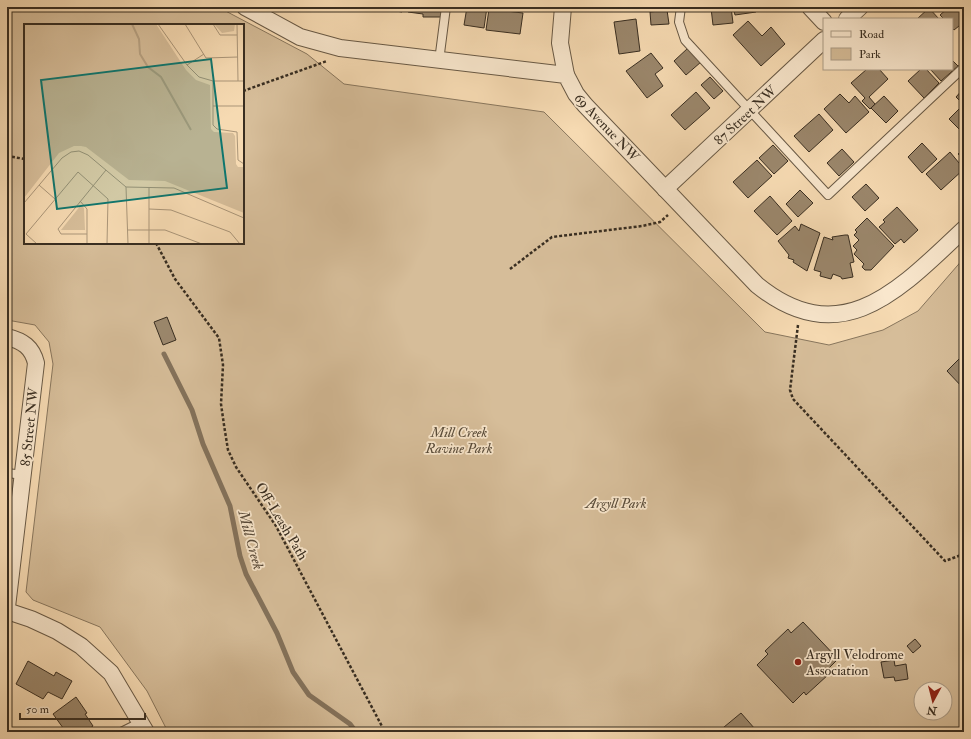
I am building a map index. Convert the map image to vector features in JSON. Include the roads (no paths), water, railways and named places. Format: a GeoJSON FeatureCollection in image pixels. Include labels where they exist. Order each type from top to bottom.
{"type":"FeatureCollection","features":[{"type":"Feature","properties":{"kind":"street"},"geometry":{"type":"LineString","coordinates":[[245,7],[300,37],[330,46],[439,61],[566,75]]}},
{"type":"Feature","properties":{"kind":"street","name":"69 Avenue NW"},"geometry":{"type":"LineString","coordinates":[[563,7],[560,43],[566,75],[576,94],[757,286],[793,308],[822,315],[836,315],[866,307],[893,292],[964,229]]}},
{"type":"Feature","properties":{"kind":"street"},"geometry":{"type":"LineString","coordinates":[[810,7],[823,21]]}},
{"type":"Feature","properties":{"kind":"street"},"geometry":{"type":"LineString","coordinates":[[848,18],[860,7]]}},
{"type":"Feature","properties":{"kind":"street","name":"87 Street NW"},"geometry":{"type":"LineString","coordinates":[[665,189],[823,41]]}},
{"type":"Feature","properties":{"kind":"street","name":"85 Street NW"},"geometry":{"type":"LineString","coordinates":[[7,337],[18,340],[27,345],[34,354],[36,363],[24,475],[7,607]]}},
{"type":"Feature","properties":{"kind":"street"},"geometry":{"type":"LineString","coordinates":[[7,612],[31,619],[57,631],[82,646],[111,673],[144,727]]}},
{"type":"Feature","properties":{"kind":"lane"},"geometry":{"type":"LineString","coordinates":[[439,61],[446,7]]}},
{"type":"Feature","properties":{"kind":"lane"},"geometry":{"type":"LineString","coordinates":[[681,7],[679,22],[685,40],[828,195],[964,67]]}},
{"type":"Feature","properties":{"kind":"lane"},"geometry":{"type":"LineString","coordinates":[[7,473],[24,475]]}},
{"type":"Feature","properties":{"kind":"lane"},"geometry":{"type":"LineString","coordinates":[[121,732],[144,727]]}},
{"type":"Feature","properties":{"kind":"waterway","name":"Mill Creek"},"geometry":{"type":"LineString","coordinates":[[164,354],[192,410],[203,444],[230,506],[240,556],[246,574],[277,633],[293,672],[309,695],[350,724],[356,732]]}},
{"type":"Feature","properties":{"kind":"place","name":"Argyll Velodrome Association"},"geometry":{"type":"Point","coordinates":[798,662]}},
{"type":"Feature","properties":{"kind":"park label","name":"Mill Creek Ravine Park"},"geometry":{"type":"Point","coordinates":[459,440]}},
{"type":"Feature","properties":{"kind":"park label","name":"Argyll Park"},"geometry":{"type":"Point","coordinates":[616,503]}}]}
